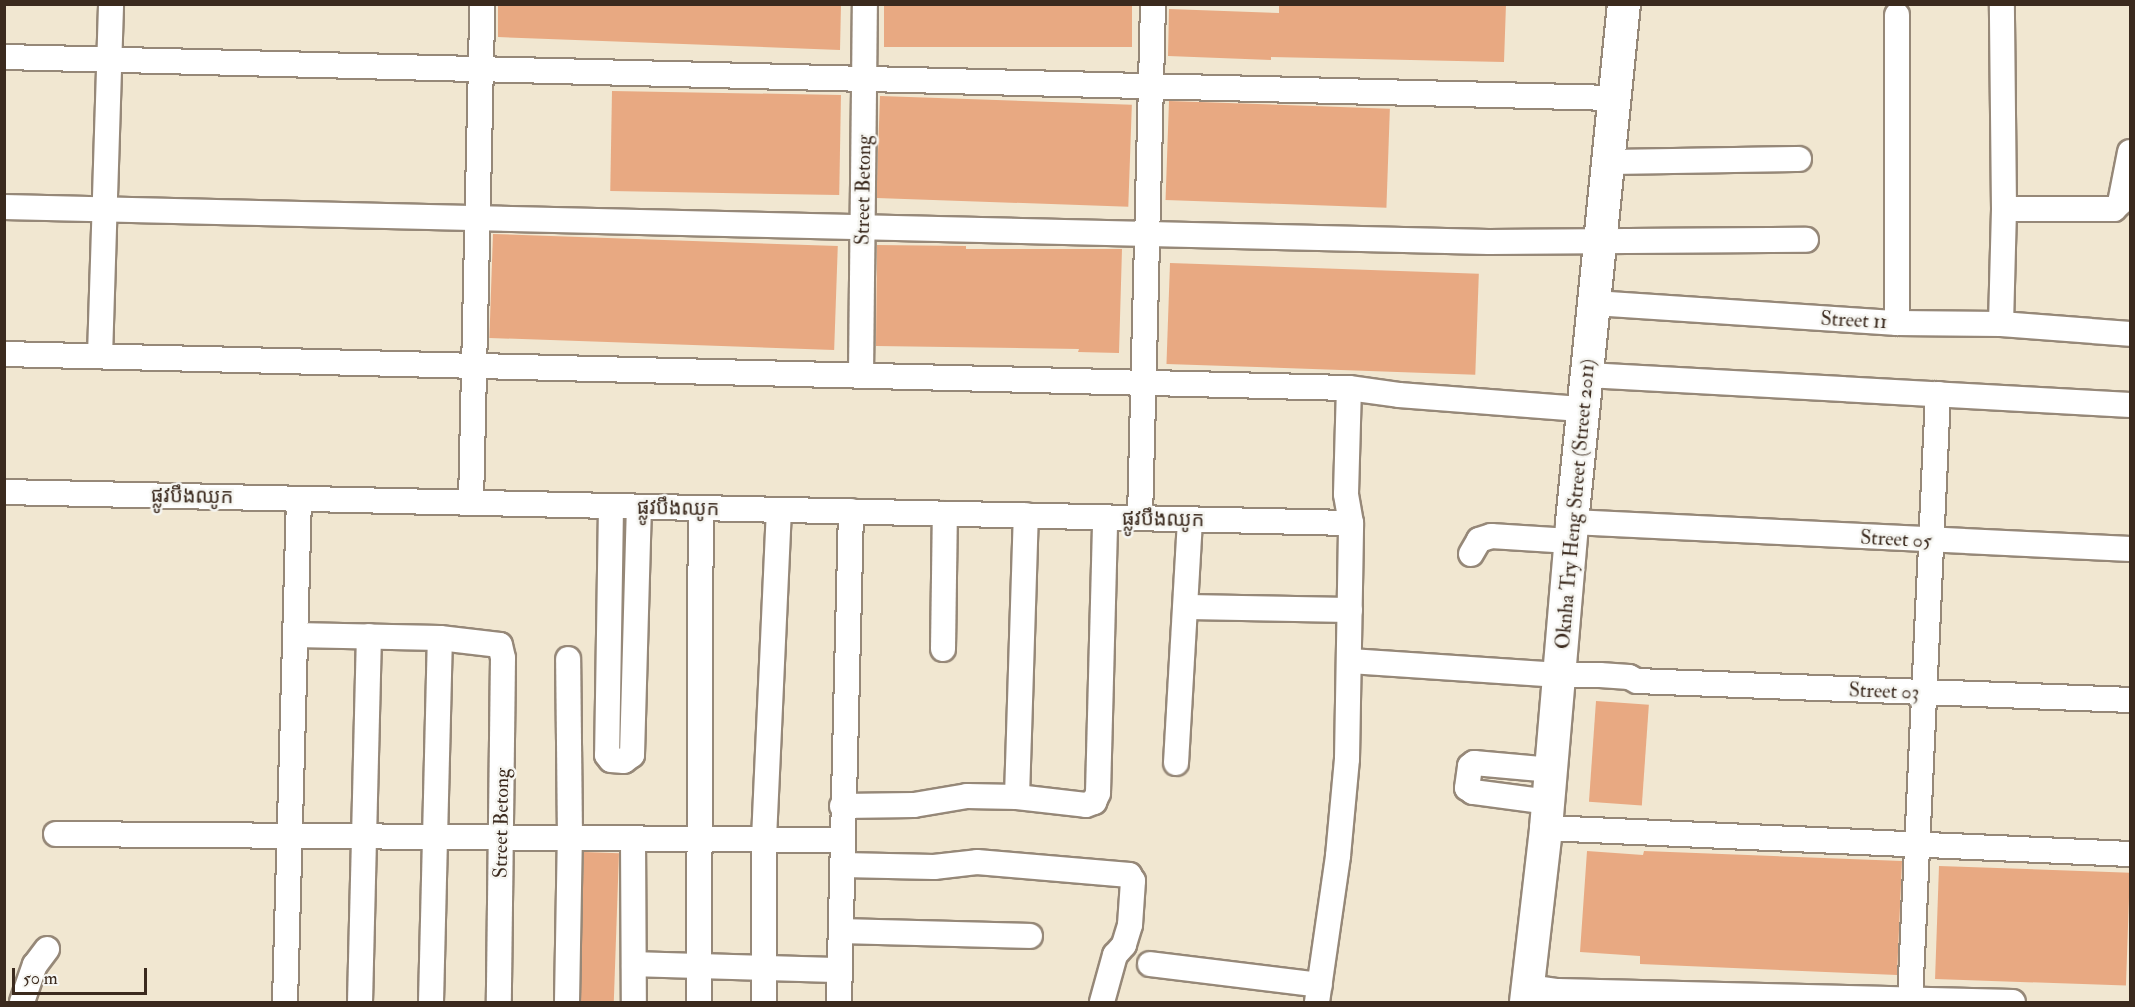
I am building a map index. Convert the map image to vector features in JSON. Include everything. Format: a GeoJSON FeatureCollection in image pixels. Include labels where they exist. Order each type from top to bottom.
{"type":"FeatureCollection","features":[{"type":"Feature","properties":{"kind":"main road","name":"Oknha Try Heng Street (Street 2011)"},"geometry":{"type":"LineString","coordinates":[[1527,995],[1552,770],[1571,532],[1624,4]]}},
{"type":"Feature","properties":{"kind":"street"},"geometry":{"type":"LineString","coordinates":[[100,356],[111,4]]}},
{"type":"Feature","properties":{"kind":"street"},"geometry":{"type":"LineString","coordinates":[[471,503],[482,4]]}},
{"type":"Feature","properties":{"kind":"street","name":"Street Betong"},"geometry":{"type":"LineString","coordinates":[[861,375],[865,4]]}},
{"type":"Feature","properties":{"kind":"street"},"geometry":{"type":"LineString","coordinates":[[1140,518],[1153,4]]}},
{"type":"Feature","properties":{"kind":"street"},"geometry":{"type":"LineString","coordinates":[[2001,324],[2004,209],[2002,4]]}},
{"type":"Feature","properties":{"kind":"street"},"geometry":{"type":"LineString","coordinates":[[1897,15],[1897,323]]}},
{"type":"Feature","properties":{"kind":"street"},"geometry":{"type":"LineString","coordinates":[[4,57],[1614,98]]}},
{"type":"Feature","properties":{"kind":"street"},"geometry":{"type":"LineString","coordinates":[[2004,209],[2114,208],[2120,203],[2130,152]]}},
{"type":"Feature","properties":{"kind":"street"},"geometry":{"type":"LineString","coordinates":[[1608,162],[1799,159]]}},
{"type":"Feature","properties":{"kind":"street"},"geometry":{"type":"LineString","coordinates":[[4,207],[1147,235],[1600,242],[1806,240]]}},
{"type":"Feature","properties":{"kind":"street","name":"Street 11"},"geometry":{"type":"LineString","coordinates":[[1594,303],[1897,323],[2001,324],[2130,334]]}},
{"type":"Feature","properties":{"kind":"street"},"geometry":{"type":"LineString","coordinates":[[4,354],[1349,388],[1399,395],[1583,409]]}},
{"type":"Feature","properties":{"kind":"street"},"geometry":{"type":"LineString","coordinates":[[1587,375],[2130,405]]}},
{"type":"Feature","properties":{"kind":"street"},"geometry":{"type":"LineString","coordinates":[[1150,964],[1318,994],[1339,845],[1347,759],[1351,523],[1347,494],[1349,388]]}},
{"type":"Feature","properties":{"kind":"street"},"geometry":{"type":"LineString","coordinates":[[1910,1000],[1938,394]]}},
{"type":"Feature","properties":{"kind":"street","name":"ផ្លូវបឹងឈូក"},"geometry":{"type":"LineString","coordinates":[[4,492],[1351,523]]}},
{"type":"Feature","properties":{"kind":"street"},"geometry":{"type":"LineString","coordinates":[[285,1002],[299,499]]}},
{"type":"Feature","properties":{"kind":"street"},"geometry":{"type":"LineString","coordinates":[[611,507],[607,755],[612,760],[624,761],[632,755],[639,507]]}},
{"type":"Feature","properties":{"kind":"street"},"geometry":{"type":"LineString","coordinates":[[699,1002],[701,508]]}},
{"type":"Feature","properties":{"kind":"street"},"geometry":{"type":"LineString","coordinates":[[764,1002],[764,839],[779,510]]}},
{"type":"Feature","properties":{"kind":"street"},"geometry":{"type":"LineString","coordinates":[[839,1002],[851,511]]}},
{"type":"Feature","properties":{"kind":"street"},"geometry":{"type":"LineString","coordinates":[[943,649],[945,513]]}},
{"type":"Feature","properties":{"kind":"street"},"geometry":{"type":"LineString","coordinates":[[1017,797],[1026,515]]}},
{"type":"Feature","properties":{"kind":"street"},"geometry":{"type":"LineString","coordinates":[[842,806],[914,805],[952,797],[1017,797],[1086,806],[1094,802],[1098,793],[1105,517]]}},
{"type":"Feature","properties":{"kind":"street"},"geometry":{"type":"LineString","coordinates":[[1176,763],[1187,607],[1190,519]]}},
{"type":"Feature","properties":{"kind":"street","name":"Street 05"},"geometry":{"type":"LineString","coordinates":[[1472,554],[1479,540],[1491,536],[1662,528],[2130,549]]}},
{"type":"Feature","properties":{"kind":"street"},"geometry":{"type":"LineString","coordinates":[[1187,607],[1350,610]]}},
{"type":"Feature","properties":{"kind":"street"},"geometry":{"type":"LineString","coordinates":[[296,635],[440,638],[433,837],[431,1002]]}},
{"type":"Feature","properties":{"kind":"street"},"geometry":{"type":"LineString","coordinates":[[360,1002],[369,636]]}},
{"type":"Feature","properties":{"kind":"street","name":"Street Betong"},"geometry":{"type":"LineString","coordinates":[[440,638],[495,642],[500,645],[503,658],[499,1002]]}},
{"type":"Feature","properties":{"kind":"street"},"geometry":{"type":"LineString","coordinates":[[567,1002],[570,838],[568,659]]}},
{"type":"Feature","properties":{"kind":"street","name":"Street 03"},"geometry":{"type":"LineString","coordinates":[[1350,661],[1560,675],[1600,685],[1629,687],[1637,681],[2130,700]]}},
{"type":"Feature","properties":{"kind":"street"},"geometry":{"type":"LineString","coordinates":[[1552,770],[1474,763],[1470,766],[1467,788],[1473,792],[1517,798],[1547,815],[1917,844],[2130,854]]}},
{"type":"Feature","properties":{"kind":"street"},"geometry":{"type":"LineString","coordinates":[[1517,798],[1521,767]]}},
{"type":"Feature","properties":{"kind":"street"},"geometry":{"type":"LineString","coordinates":[[56,834],[842,840]]}},
{"type":"Feature","properties":{"kind":"street"},"geometry":{"type":"LineString","coordinates":[[633,838],[634,1002]]}},
{"type":"Feature","properties":{"kind":"street"},"geometry":{"type":"LineString","coordinates":[[843,865],[934,867],[977,862],[1129,875],[1133,881],[1130,925],[1124,945],[1115,955],[1102,1002]]}},
{"type":"Feature","properties":{"kind":"street"},"geometry":{"type":"LineString","coordinates":[[842,931],[1030,936]]}},
{"type":"Feature","properties":{"kind":"street"},"geometry":{"type":"LineString","coordinates":[[22,1002],[35,965],[47,949]]}},
{"type":"Feature","properties":{"kind":"street"},"geometry":{"type":"LineString","coordinates":[[634,964],[840,970]]}},
{"type":"Feature","properties":{"kind":"street"},"geometry":{"type":"LineString","coordinates":[[1527,995],[2013,1002]]}},
{"type":"Feature","properties":{"kind":"building"},"geometry":{"type":"Polygon","coordinates":[[[498,4],[841,4],[840,50],[498,37],[498,4]]]}},
{"type":"Feature","properties":{"kind":"building"},"geometry":{"type":"Polygon","coordinates":[[[884,4],[1132,4],[1132,47],[884,47],[884,4]]]}},
{"type":"Feature","properties":{"kind":"building"},"geometry":{"type":"Polygon","coordinates":[[[1279,4],[1506,4],[1504,62],[1271,57],[1271,60],[1168,56],[1169,9],[1279,13],[1279,4]]]}},
{"type":"Feature","properties":{"kind":"building"},"geometry":{"type":"Polygon","coordinates":[[[612,91],[841,95],[839,195],[610,191],[612,91]]]}},
{"type":"Feature","properties":{"kind":"building"},"geometry":{"type":"Polygon","coordinates":[[[880,96],[1132,105],[1128,207],[876,198],[880,96]]]}},
{"type":"Feature","properties":{"kind":"building"},"geometry":{"type":"Polygon","coordinates":[[[1169,101],[1390,109],[1386,208],[1166,200],[1169,101]]]}},
{"type":"Feature","properties":{"kind":"building"},"geometry":{"type":"Polygon","coordinates":[[[493,234],[838,246],[834,350],[489,338],[493,234]]]}},
{"type":"Feature","properties":{"kind":"building"},"geometry":{"type":"Polygon","coordinates":[[[877,245],[966,246],[966,249],[1122,249],[1119,353],[1078,352],[1079,349],[876,346],[877,245]]]}},
{"type":"Feature","properties":{"kind":"building"},"geometry":{"type":"Polygon","coordinates":[[[1170,263],[1479,274],[1475,375],[1166,364],[1170,263]]]}},
{"type":"Feature","properties":{"kind":"building"},"geometry":{"type":"Polygon","coordinates":[[[1596,701],[1649,705],[1642,805],[1589,802],[1596,701]]]}},
{"type":"Feature","properties":{"kind":"building"},"geometry":{"type":"Polygon","coordinates":[[[1587,851],[1643,855],[1644,851],[1902,861],[1897,975],[1640,964],[1640,956],[1580,952],[1587,851]]]}},
{"type":"Feature","properties":{"kind":"building"},"geometry":{"type":"Polygon","coordinates":[[[584,852],[619,853],[614,1002],[579,1001],[584,852]]]}},
{"type":"Feature","properties":{"kind":"building"},"geometry":{"type":"Polygon","coordinates":[[[1939,866],[2130,873],[2126,986],[1935,979],[1939,866]]]}}]}
